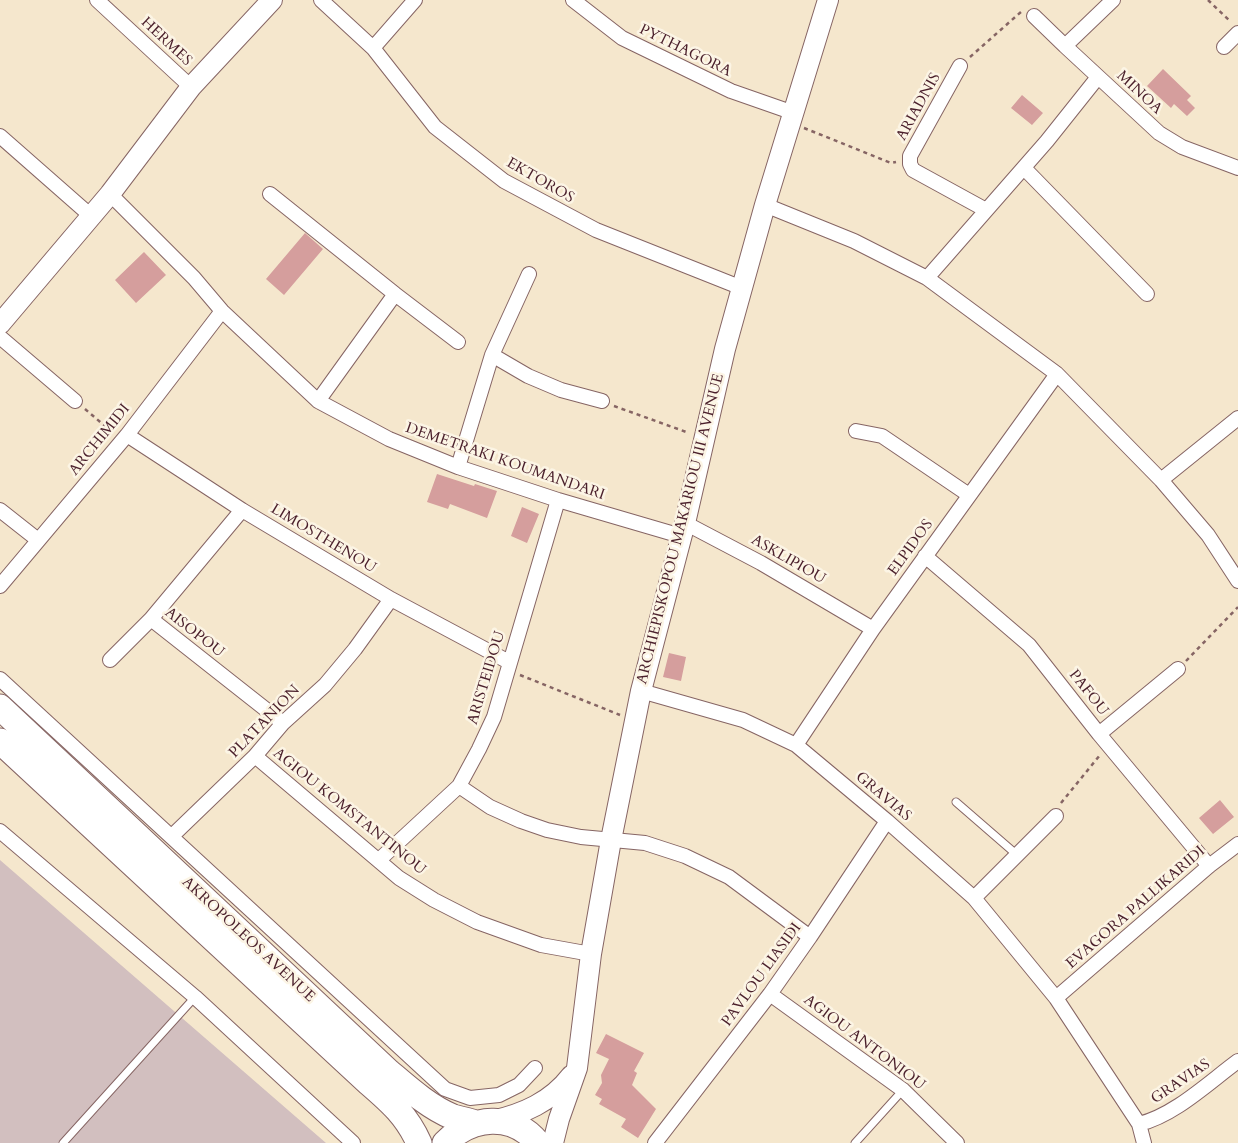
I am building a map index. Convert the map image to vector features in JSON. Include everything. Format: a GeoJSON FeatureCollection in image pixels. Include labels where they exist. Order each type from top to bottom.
{"type":"FeatureCollection","features":[{"type":"Feature","properties":{"kind":"highway","name":"AKROPOLEOS AVENUE"},"geometry":{"type":"LineString","coordinates":[[0,707],[389,1072],[414,1093],[453,1116],[483,1122],[510,1124],[518,1127],[538,1143]]}},
{"type":"Feature","properties":{"kind":"highway","name":"AKROPOLEOS AVENUE"},"geometry":{"type":"LineString","coordinates":[[0,741],[396,1106],[414,1130],[419,1143]]}},
{"type":"Feature","properties":{"kind":"highway"},"geometry":{"type":"LineString","coordinates":[[445,1143],[464,1128],[483,1122]]}},
{"type":"Feature","properties":{"kind":"main road"},"geometry":{"type":"LineString","coordinates":[[0,324],[110,194],[191,87],[272,0]]}},
{"type":"Feature","properties":{"kind":"main road","name":"ARCHIEPISKOPOU MAKARIOU III AVENUE"},"geometry":{"type":"LineString","coordinates":[[553,1143],[559,1119],[577,1068],[591,954],[611,840],[641,691],[683,529],[725,349],[765,205],[828,0]]}},
{"type":"Feature","properties":{"kind":"main road","name":"ARCHIEPISKOPOU MAKARIOU III AVENUE"},"geometry":{"type":"LineString","coordinates":[[483,1122],[519,1113],[542,1103],[562,1088],[577,1068]]}},
{"type":"Feature","properties":{"kind":"street","name":"HERMES"},"geometry":{"type":"LineString","coordinates":[[97,0],[191,87]]}},
{"type":"Feature","properties":{"kind":"street","name":"EKTOROS"},"geometry":{"type":"LineString","coordinates":[[321,0],[373,48],[435,127],[504,181],[596,230],[742,288]]}},
{"type":"Feature","properties":{"kind":"street"},"geometry":{"type":"LineString","coordinates":[[373,48],[414,0]]}},
{"type":"Feature","properties":{"kind":"street","name":"PYTHAGORA"},"geometry":{"type":"LineString","coordinates":[[573,0],[622,38],[731,92],[792,118]]}},
{"type":"Feature","properties":{"kind":"street"},"geometry":{"type":"LineString","coordinates":[[1064,46],[1113,0]]}},
{"type":"Feature","properties":{"kind":"street","name":"MINOA"},"geometry":{"type":"LineString","coordinates":[[1034,16],[1159,134],[1182,147],[1238,168]]}},
{"type":"Feature","properties":{"kind":"street"},"geometry":{"type":"LineString","coordinates":[[1224,47],[1235,28]]}},
{"type":"Feature","properties":{"kind":"street","name":"ARIADNIS"},"geometry":{"type":"LineString","coordinates":[[960,66],[910,156],[910,164],[913,170],[986,210]]}},
{"type":"Feature","properties":{"kind":"street"},"geometry":{"type":"LineString","coordinates":[[927,278],[1024,168],[1098,77]]}},
{"type":"Feature","properties":{"kind":"street"},"geometry":{"type":"LineString","coordinates":[[0,136],[91,216]]}},
{"type":"Feature","properties":{"kind":"street"},"geometry":{"type":"LineString","coordinates":[[1024,168],[1147,294]]}},
{"type":"Feature","properties":{"kind":"street","name":"DEMETRAKI KOUMANDARI"},"geometry":{"type":"LineString","coordinates":[[110,194],[194,278],[222,311],[318,401],[389,439],[458,467],[558,500],[683,529]]}},
{"type":"Feature","properties":{"kind":"street"},"geometry":{"type":"LineString","coordinates":[[270,194],[458,342]]}},
{"type":"Feature","properties":{"kind":"street"},"geometry":{"type":"LineString","coordinates":[[765,205],[854,241],[927,278],[1058,374],[1161,480],[1208,535],[1238,581]]}},
{"type":"Feature","properties":{"kind":"street"},"geometry":{"type":"LineString","coordinates":[[458,467],[492,355],[529,274]]}},
{"type":"Feature","properties":{"kind":"street"},"geometry":{"type":"LineString","coordinates":[[318,401],[395,294]]}},
{"type":"Feature","properties":{"kind":"street","name":"ARCHIMIDI"},"geometry":{"type":"LineString","coordinates":[[0,586],[124,438],[222,311]]}},
{"type":"Feature","properties":{"kind":"street"},"geometry":{"type":"LineString","coordinates":[[0,338],[75,401]]}},
{"type":"Feature","properties":{"kind":"street"},"geometry":{"type":"LineString","coordinates":[[492,355],[528,376],[560,390],[602,401]]}},
{"type":"Feature","properties":{"kind":"street","name":"ELPIDOS"},"geometry":{"type":"LineString","coordinates":[[796,745],[873,629],[1058,374]]}},
{"type":"Feature","properties":{"kind":"street"},"geometry":{"type":"LineString","coordinates":[[1161,480],[1238,418]]}},
{"type":"Feature","properties":{"kind":"street"},"geometry":{"type":"LineString","coordinates":[[856,431],[882,436],[969,495]]}},
{"type":"Feature","properties":{"kind":"street","name":"LIMOSTHENOU"},"geometry":{"type":"LineString","coordinates":[[124,438],[391,599],[508,666]]}},
{"type":"Feature","properties":{"kind":"street","name":"ARISTEIDOU"},"geometry":{"type":"LineString","coordinates":[[379,860],[459,786],[480,749],[494,717],[558,500]]}},
{"type":"Feature","properties":{"kind":"street"},"geometry":{"type":"LineString","coordinates":[[0,510],[38,540]]}},
{"type":"Feature","properties":{"kind":"street","name":"AISOPOU"},"geometry":{"type":"LineString","coordinates":[[242,510],[151,619],[283,723]]}},
{"type":"Feature","properties":{"kind":"street","name":"ASKLIPIOU"},"geometry":{"type":"LineString","coordinates":[[683,529],[761,563],[873,629]]}},
{"type":"Feature","properties":{"kind":"street","name":"PAFOU"},"geometry":{"type":"LineString","coordinates":[[926,556],[1030,645],[1104,739],[1209,866]]}},
{"type":"Feature","properties":{"kind":"street","name":"PLATANION"},"geometry":{"type":"LineString","coordinates":[[172,836],[255,756],[283,723],[325,685],[355,649],[391,599]]}},
{"type":"Feature","properties":{"kind":"street"},"geometry":{"type":"LineString","coordinates":[[110,660],[151,619]]}},
{"type":"Feature","properties":{"kind":"street"},"geometry":{"type":"LineString","coordinates":[[1104,739],[1178,669]]}},
{"type":"Feature","properties":{"kind":"street"},"geometry":{"type":"LineString","coordinates":[[0,679],[445,1089],[470,1098],[499,1095],[520,1085],[535,1068]]}},
{"type":"Feature","properties":{"kind":"street","name":"GRAVIAS"},"geometry":{"type":"LineString","coordinates":[[641,691],[743,720],[796,745],[887,821],[974,898],[1056,998],[1139,1124],[1144,1143]]}},
{"type":"Feature","properties":{"kind":"street","name":"AGIOU KOMSTANTINOU"},"geometry":{"type":"LineString","coordinates":[[255,756],[399,878],[434,900],[477,922],[541,945],[591,954]]}},
{"type":"Feature","properties":{"kind":"street"},"geometry":{"type":"LineString","coordinates":[[459,786],[490,807],[521,821],[548,830],[581,837],[645,843],[685,856],[729,877],[810,938]]}},
{"type":"Feature","properties":{"kind":"street"},"geometry":{"type":"LineString","coordinates":[[974,898],[1056,816]]}},
{"type":"Feature","properties":{"kind":"street","name":"PAVLOU LIASIDI"},"geometry":{"type":"LineString","coordinates":[[655,1143],[770,994],[810,938],[887,821]]}},
{"type":"Feature","properties":{"kind":"street"},"geometry":{"type":"LineString","coordinates":[[0,831],[195,997],[353,1143]]}},
{"type":"Feature","properties":{"kind":"street","name":"EVAGORA PALLIKARIDI"},"geometry":{"type":"LineString","coordinates":[[1056,998],[1209,866],[1238,844]]}},
{"type":"Feature","properties":{"kind":"street","name":"AGIOU ANTONIOU"},"geometry":{"type":"LineString","coordinates":[[770,994],[902,1090],[957,1143]]}},
{"type":"Feature","properties":{"kind":"street","name":"GRAVIAS"},"geometry":{"type":"LineString","coordinates":[[1139,1124],[1153,1120],[1192,1096],[1238,1061]]}},
{"type":"Feature","properties":{"kind":"lane"},"geometry":{"type":"LineString","coordinates":[[956,802],[1016,854]]}},
{"type":"Feature","properties":{"kind":"lane"},"geometry":{"type":"LineString","coordinates":[[63,1143],[195,997]]}},
{"type":"Feature","properties":{"kind":"lane"},"geometry":{"type":"LineString","coordinates":[[856,1143],[902,1090]]}},
{"type":"Feature","properties":{"kind":"path"},"geometry":{"type":"LineString","coordinates":[[1208,0],[1235,28]]}},
{"type":"Feature","properties":{"kind":"path"},"geometry":{"type":"LineString","coordinates":[[960,66],[1021,11],[1034,16]]}},
{"type":"Feature","properties":{"kind":"path"},"geometry":{"type":"LineString","coordinates":[[792,118],[891,163],[910,160]]}},
{"type":"Feature","properties":{"kind":"path"},"geometry":{"type":"LineString","coordinates":[[75,401],[124,438]]}},
{"type":"Feature","properties":{"kind":"path"},"geometry":{"type":"LineString","coordinates":[[602,401],[704,439]]}},
{"type":"Feature","properties":{"kind":"path"},"geometry":{"type":"LineString","coordinates":[[1178,669],[1197,652],[1238,607]]}},
{"type":"Feature","properties":{"kind":"path"},"geometry":{"type":"LineString","coordinates":[[508,666],[635,721]]}},
{"type":"Feature","properties":{"kind":"path"},"geometry":{"type":"LineString","coordinates":[[1056,816],[1058,808],[1104,739]]}},
{"type":"Feature","properties":{"kind":"shaded area"},"geometry":{"type":"Polygon","coordinates":[[[0,860],[326,1143],[0,1143],[0,860]]]}},
{"type":"Feature","properties":{"kind":"building"},"geometry":{"type":"Polygon","coordinates":[[[1163,69],[1191,96],[1187,100],[1195,108],[1187,116],[1174,104],[1171,108],[1147,86],[1163,69]]]}},
{"type":"Feature","properties":{"kind":"building"},"geometry":{"type":"Polygon","coordinates":[[[1022,95],[1043,113],[1032,125],[1011,108],[1022,95]]]}},
{"type":"Feature","properties":{"kind":"building"},"geometry":{"type":"Polygon","coordinates":[[[305,233],[323,249],[284,295],[266,279],[305,233]]]}},
{"type":"Feature","properties":{"kind":"building"},"geometry":{"type":"Polygon","coordinates":[[[144,252],[166,275],[136,303],[115,280],[144,252]]]}},
{"type":"Feature","properties":{"kind":"building"},"geometry":{"type":"Polygon","coordinates":[[[437,474],[497,491],[487,518],[450,504],[448,509],[427,502],[437,474]]]}},
{"type":"Feature","properties":{"kind":"building"},"geometry":{"type":"Polygon","coordinates":[[[522,507],[539,514],[527,543],[511,536],[522,507]]]}},
{"type":"Feature","properties":{"kind":"building"},"geometry":{"type":"Polygon","coordinates":[[[669,653],[686,657],[681,681],[663,677],[669,653]]]}},
{"type":"Feature","properties":{"kind":"building"},"geometry":{"type":"Polygon","coordinates":[[[1220,800],[1234,817],[1213,834],[1199,818],[1220,800]]]}},
{"type":"Feature","properties":{"kind":"building"},"geometry":{"type":"Polygon","coordinates":[[[606,1034],[644,1053],[634,1071],[637,1073],[632,1085],[656,1109],[638,1138],[621,1127],[626,1119],[599,1104],[602,1099],[595,1095],[602,1083],[601,1075],[609,1059],[596,1053],[606,1034]]]}}]}
